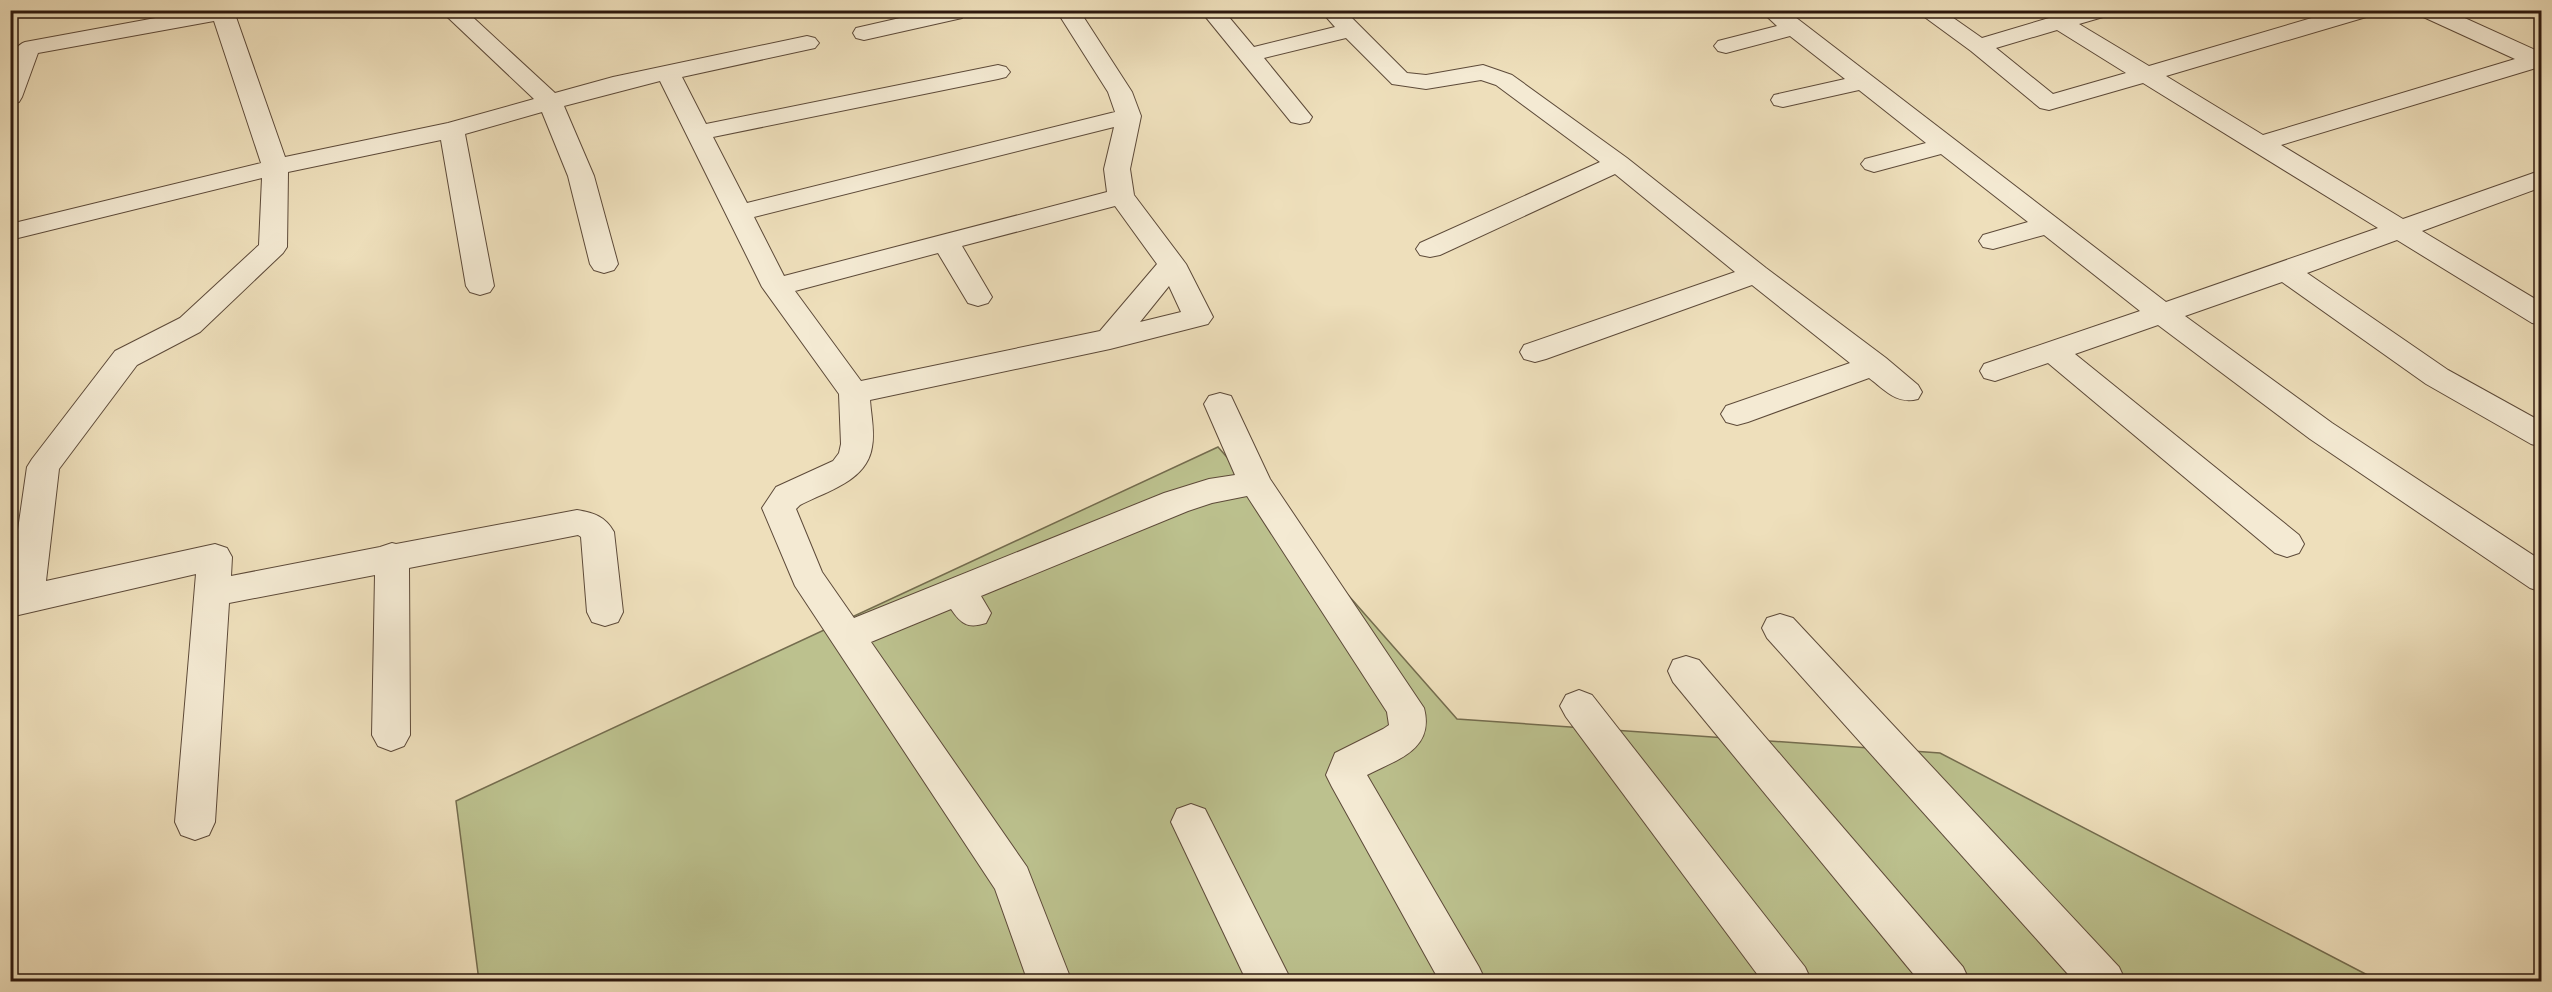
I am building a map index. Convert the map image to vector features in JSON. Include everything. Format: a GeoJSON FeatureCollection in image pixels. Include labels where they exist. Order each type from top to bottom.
{"type":"FeatureCollection","features":[{"type":"Feature","properties":{"kind":"street"},"geometry":{"type":"LineString","coordinates":[[451,10],[549,100],[581,176],[604,264]]}},
{"type":"Feature","properties":{"kind":"street"},"geometry":{"type":"LineString","coordinates":[[864,33],[954,13],[953,10]]}},
{"type":"Feature","properties":{"kind":"street"},"geometry":{"type":"LineString","coordinates":[[854,393],[1110,339],[1198,317],[1172,264],[1121,195],[1117,169],[1129,116],[1120,92],[1067,10]]}},
{"type":"Feature","properties":{"kind":"street"},"geometry":{"type":"LineString","coordinates":[[1211,10],[1299,117]]}},
{"type":"Feature","properties":{"kind":"street"},"geometry":{"type":"LineString","coordinates":[[1331,10],[1400,79],[1438,81],[1475,72],[1493,74],[1504,80],[1618,163],[1755,274],[1907,392]]}},
{"type":"Feature","properties":{"kind":"street"},"geometry":{"type":"LineString","coordinates":[[1771,10],[2163,314],[2321,430],[2535,566]]}},
{"type":"Feature","properties":{"kind":"street"},"geometry":{"type":"LineString","coordinates":[[1926,10],[1979,46],[2049,104],[2365,10]]}},
{"type":"Feature","properties":{"kind":"street"},"geometry":{"type":"LineString","coordinates":[[1979,46],[2102,10]]}},
{"type":"Feature","properties":{"kind":"street"},"geometry":{"type":"LineString","coordinates":[[2427,10],[2539,61]]}},
{"type":"Feature","properties":{"kind":"street"},"geometry":{"type":"LineString","coordinates":[[10,97],[28,49],[33,47],[228,12],[275,167],[273,248],[190,325],[126,358],[43,467],[18,601],[215,556],[195,822]]}},
{"type":"Feature","properties":{"kind":"street"},"geometry":{"type":"LineString","coordinates":[[2060,22],[2541,316]]}},
{"type":"Feature","properties":{"kind":"street"},"geometry":{"type":"LineString","coordinates":[[1726,46],[1794,28]]}},
{"type":"Feature","properties":{"kind":"street"},"geometry":{"type":"LineString","coordinates":[[1249,55],[1351,30]]}},
{"type":"Feature","properties":{"kind":"street"},"geometry":{"type":"LineString","coordinates":[[10,232],[275,167],[452,130],[549,100],[807,43]]}},
{"type":"Feature","properties":{"kind":"street"},"geometry":{"type":"LineString","coordinates":[[2259,144],[2539,61]]}},
{"type":"Feature","properties":{"kind":"street"},"geometry":{"type":"LineString","coordinates":[[697,133],[998,72]]}},
{"type":"Feature","properties":{"kind":"street"},"geometry":{"type":"LineString","coordinates":[[668,73],[776,287],[854,393],[857,444],[855,457],[844,470],[788,496],[779,508],[807,577],[1012,880],[1050,981]]}},
{"type":"Feature","properties":{"kind":"street"},"geometry":{"type":"LineString","coordinates":[[1783,100],[1864,82]]}},
{"type":"Feature","properties":{"kind":"street"},"geometry":{"type":"LineString","coordinates":[[738,213],[1129,116]]}},
{"type":"Feature","properties":{"kind":"street"},"geometry":{"type":"LineString","coordinates":[[452,130],[480,286]]}},
{"type":"Feature","properties":{"kind":"street"},"geometry":{"type":"LineString","coordinates":[[1874,164],[1946,145]]}},
{"type":"Feature","properties":{"kind":"street"},"geometry":{"type":"LineString","coordinates":[[1430,249],[1618,163]]}},
{"type":"Feature","properties":{"kind":"street"},"geometry":{"type":"LineString","coordinates":[[1995,371],[2402,230],[2541,178]]}},
{"type":"Feature","properties":{"kind":"street"},"geometry":{"type":"LineString","coordinates":[[776,287],[1121,195]]}},
{"type":"Feature","properties":{"kind":"street"},"geometry":{"type":"LineString","coordinates":[[1993,241],[2048,225]]}},
{"type":"Feature","properties":{"kind":"street"},"geometry":{"type":"LineString","coordinates":[[946,242],[978,297]]}},
{"type":"Feature","properties":{"kind":"street"},"geometry":{"type":"LineString","coordinates":[[1110,339],[1172,264]]}},
{"type":"Feature","properties":{"kind":"street"},"geometry":{"type":"LineString","coordinates":[[2285,271],[2437,377],[2541,436]]}},
{"type":"Feature","properties":{"kind":"street"},"geometry":{"type":"LineString","coordinates":[[1535,352],[1755,274]]}},
{"type":"Feature","properties":{"kind":"street"},"geometry":{"type":"LineString","coordinates":[[2053,352],[2287,544]]}},
{"type":"Feature","properties":{"kind":"street"},"geometry":{"type":"LineString","coordinates":[[1737,414],[1875,365]]}},
{"type":"Feature","properties":{"kind":"street"},"geometry":{"type":"LineString","coordinates":[[1220,404],[1255,483],[1405,708],[1408,722],[1406,733],[1396,742],[1349,765],[1346,775],[1464,981]]}},
{"type":"Feature","properties":{"kind":"street"},"geometry":{"type":"LineString","coordinates":[[848,636],[965,602],[1176,502],[1209,491],[1255,483]]}},
{"type":"Feature","properties":{"kind":"street"},"geometry":{"type":"LineString","coordinates":[[213,593],[392,556],[577,522],[588,524],[597,532],[605,612]]}},
{"type":"Feature","properties":{"kind":"street"},"geometry":{"type":"LineString","coordinates":[[392,556],[392,735]]}},
{"type":"Feature","properties":{"kind":"street"},"geometry":{"type":"LineString","coordinates":[[1780,628],[2104,981]]}},
{"type":"Feature","properties":{"kind":"street"},"geometry":{"type":"LineString","coordinates":[[1686,671],[1948,981]]}},
{"type":"Feature","properties":{"kind":"street"},"geometry":{"type":"LineString","coordinates":[[1579,706],[1790,981]]}},
{"type":"Feature","properties":{"kind":"street"},"geometry":{"type":"LineString","coordinates":[[1191,822],[1270,981]]}},
{"type":"Feature","properties":{"kind":"green space"},"geometry":{"type":"Polygon","coordinates":[[[1218,447],[1457,719],[1940,753],[2379,981],[479,981],[456,801],[1218,447]]]}}]}
